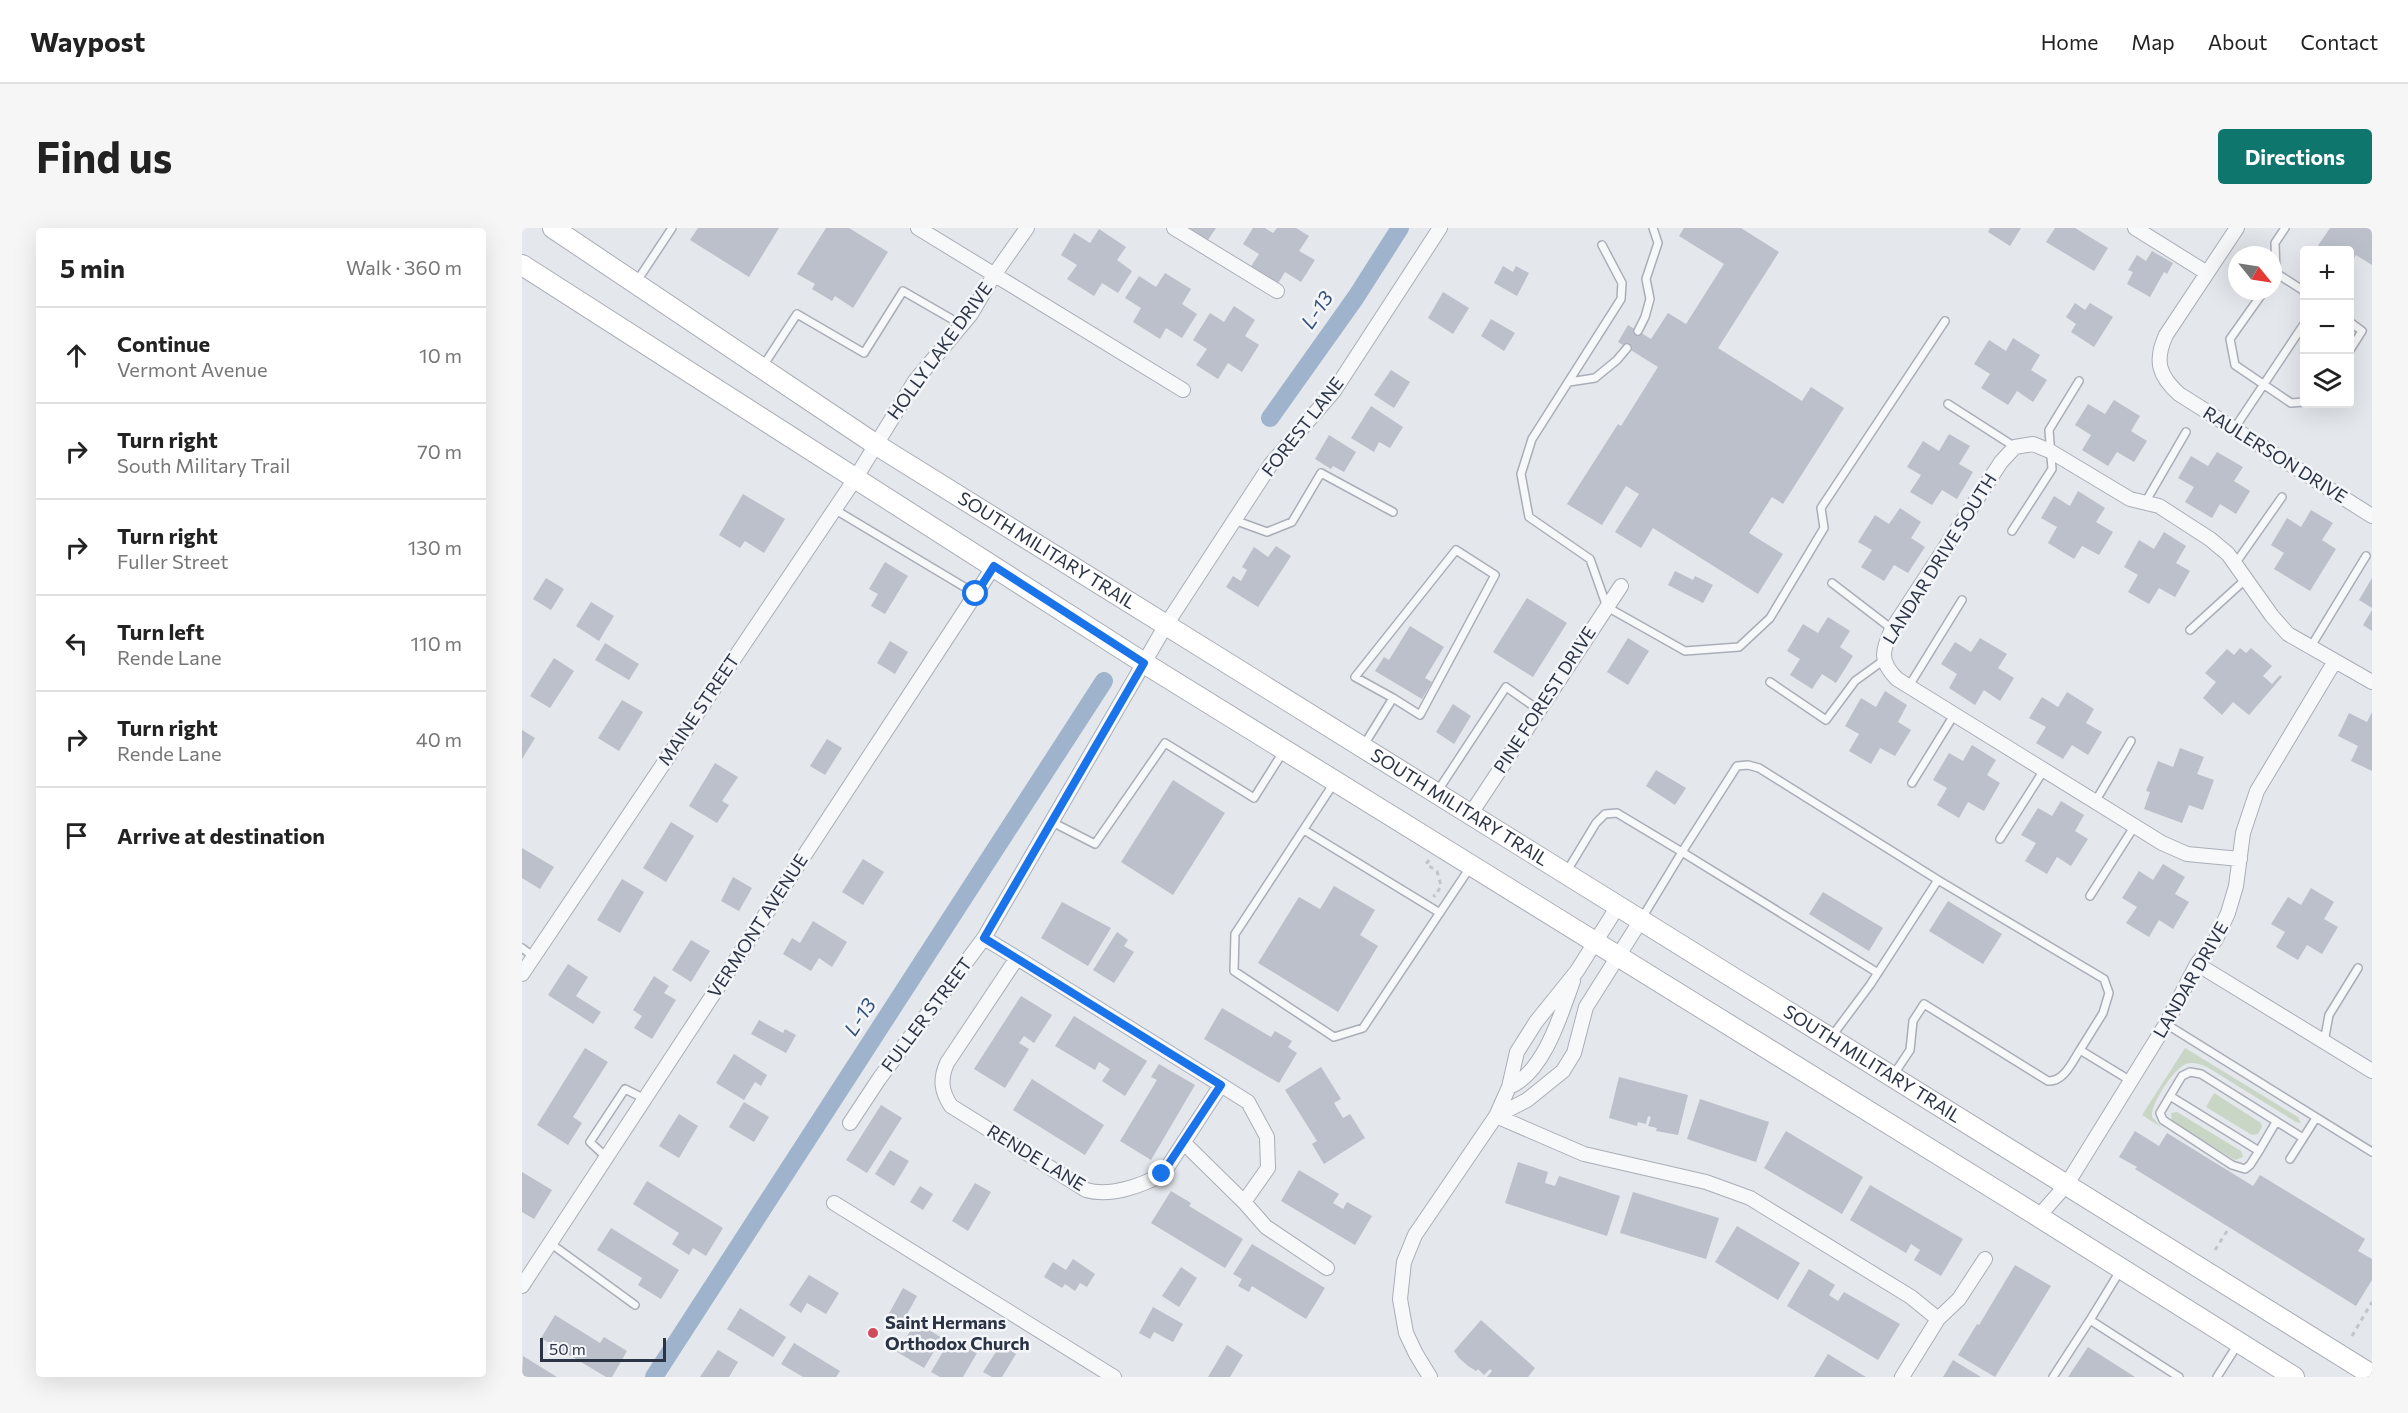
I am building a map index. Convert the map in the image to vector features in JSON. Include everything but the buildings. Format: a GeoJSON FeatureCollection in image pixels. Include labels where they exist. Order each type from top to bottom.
{"type":"FeatureCollection","features":[{"type":"Feature","properties":{"kind":"main road","name":"SOUTH MILITARY TRAIL"},"geometry":{"type":"LineString","coordinates":[[553,228],[875,444],[2372,1376]]}},
{"type":"Feature","properties":{"kind":"main road"},"geometry":{"type":"LineString","coordinates":[[522,265],[1144,663],[2039,1216],[2294,1377]]}},
{"type":"Feature","properties":{"kind":"street"},"geometry":{"type":"LineString","coordinates":[[918,228],[1183,390]]}},
{"type":"Feature","properties":{"kind":"street","name":"HOLLY LAKE DRIVE"},"geometry":{"type":"LineString","coordinates":[[875,444],[915,381],[962,326],[1027,228]]}},
{"type":"Feature","properties":{"kind":"street"},"geometry":{"type":"LineString","coordinates":[[1174,228],[1277,291]]}},
{"type":"Feature","properties":{"kind":"street","name":"FOREST LANE"},"geometry":{"type":"LineString","coordinates":[[1166,625],[1271,464],[1334,391],[1440,228]]}},
{"type":"Feature","properties":{"kind":"street"},"geometry":{"type":"LineString","coordinates":[[2135,228],[2207,273]]}},
{"type":"Feature","properties":{"kind":"street","name":"RAULERSON DRIVE"},"geometry":{"type":"LineString","coordinates":[[2237,228],[2160,347],[2161,372],[2167,384],[2179,394],[2372,516]]}},
{"type":"Feature","properties":{"kind":"street","name":"MAINE STREET"},"geometry":{"type":"LineString","coordinates":[[522,974],[855,479],[875,444]]}},
{"type":"Feature","properties":{"kind":"street"},"geometry":{"type":"LineString","coordinates":[[2015,447],[2033,444],[2050,452],[2130,499],[2146,501],[2159,506],[2210,539],[2228,554],[2280,626],[2310,648],[2372,682]]}},
{"type":"Feature","properties":{"kind":"street","name":"LANDAR DRIVE SOUTH"},"geometry":{"type":"LineString","coordinates":[[2015,447],[2001,462],[1892,629],[1883,648],[1884,660],[1889,671],[1954,715],[2180,852],[2240,859]]}},
{"type":"Feature","properties":{"kind":"street","name":"VERMONT AVENUE"},"geometry":{"type":"LineString","coordinates":[[522,1286],[994,566]]}},
{"type":"Feature","properties":{"kind":"street","name":"PINE FOREST DRIVE"},"geometry":{"type":"LineString","coordinates":[[1470,814],[1621,586]]}},
{"type":"Feature","properties":{"kind":"street","name":"FULLER STREET"},"geometry":{"type":"LineString","coordinates":[[850,1123],[879,1079],[984,938],[1166,625]]}},
{"type":"Feature","properties":{"kind":"street","name":"LANDAR DRIVE"},"geometry":{"type":"LineString","coordinates":[[2039,1216],[2067,1184],[2166,1024],[2197,964],[2216,939],[2228,913],[2236,886],[2243,833],[2257,791],[2335,661]]}},
{"type":"Feature","properties":{"kind":"street"},"geometry":{"type":"LineString","coordinates":[[1431,1377],[1406,1333],[1400,1299],[1404,1262],[1415,1235],[1496,1116],[1509,1087],[1517,1052],[1536,1022],[1576,971],[1618,906]]}},
{"type":"Feature","properties":{"kind":"street"},"geometry":{"type":"LineString","coordinates":[[1496,1116],[1527,1100],[1563,1071],[1574,1053],[1586,1007],[1641,921]]}},
{"type":"Feature","properties":{"kind":"street"},"geometry":{"type":"LineString","coordinates":[[984,938],[1248,1102],[1267,1137],[1268,1168],[1244,1202]]}},
{"type":"Feature","properties":{"kind":"street","name":"RENDE LANE"},"geometry":{"type":"LineString","coordinates":[[1017,958],[943,1074],[942,1085],[945,1097],[951,1106],[1076,1185],[1098,1194],[1110,1193],[1152,1180],[1162,1174],[1221,1085]]}},
{"type":"Feature","properties":{"kind":"street"},"geometry":{"type":"LineString","coordinates":[[2197,964],[2372,1071]]}},
{"type":"Feature","properties":{"kind":"street"},"geometry":{"type":"LineString","coordinates":[[1509,1087],[1521,1082],[1542,1054],[1557,1025],[1576,971]]}},
{"type":"Feature","properties":{"kind":"street"},"geometry":{"type":"LineString","coordinates":[[1531,1069],[1542,1087]]}},
{"type":"Feature","properties":{"kind":"street"},"geometry":{"type":"LineString","coordinates":[[1496,1116],[1584,1154],[1706,1182],[1749,1198],[1911,1297],[1938,1319]]}},
{"type":"Feature","properties":{"kind":"street"},"geometry":{"type":"LineString","coordinates":[[1184,1143],[1266,1227],[1327,1268]]}},
{"type":"Feature","properties":{"kind":"street"},"geometry":{"type":"LineString","coordinates":[[834,1203],[1114,1377]]}},
{"type":"Feature","properties":{"kind":"street"},"geometry":{"type":"LineString","coordinates":[[1902,1377],[1938,1319],[1959,1299],[1985,1259]]}},
{"type":"Feature","properties":{"kind":"lane"},"geometry":{"type":"LineString","coordinates":[[636,284],[672,228]]}},
{"type":"Feature","properties":{"kind":"lane"},"geometry":{"type":"LineString","coordinates":[[1638,331],[1650,299],[1646,279],[1658,243],[1653,228]]}},
{"type":"Feature","properties":{"kind":"lane"},"geometry":{"type":"LineString","coordinates":[[2275,246],[2285,228]]}},
{"type":"Feature","properties":{"kind":"lane"},"geometry":{"type":"LineString","coordinates":[[1602,245],[1622,283],[1621,299],[1532,439],[1521,474],[1529,517],[1590,560],[1607,607],[1685,651],[1739,647],[1770,618],[1824,528],[1821,507],[1944,321]]}},
{"type":"Feature","properties":{"kind":"lane"},"geometry":{"type":"LineString","coordinates":[[2282,280],[2300,289]]}},
{"type":"Feature","properties":{"kind":"lane"},"geometry":{"type":"LineString","coordinates":[[762,368],[797,314],[864,353],[903,291],[962,326]]}},
{"type":"Feature","properties":{"kind":"lane"},"geometry":{"type":"LineString","coordinates":[[2258,300],[2230,339],[2235,365],[2291,403],[2300,402]]}},
{"type":"Feature","properties":{"kind":"lane"},"geometry":{"type":"LineString","coordinates":[[2354,325],[2362,331],[2354,343]]}},
{"type":"Feature","properties":{"kind":"lane"},"geometry":{"type":"LineString","coordinates":[[2234,429],[2300,330]]}},
{"type":"Feature","properties":{"kind":"lane"},"geometry":{"type":"LineString","coordinates":[[1569,382],[1595,378],[1617,360],[1627,348]]}},
{"type":"Feature","properties":{"kind":"lane"},"geometry":{"type":"LineString","coordinates":[[2012,531],[2052,469],[2049,430],[2079,381]]}},
{"type":"Feature","properties":{"kind":"lane"},"geometry":{"type":"LineString","coordinates":[[1948,404],[2015,447]]}},
{"type":"Feature","properties":{"kind":"lane"},"geometry":{"type":"LineString","coordinates":[[2146,501],[2186,432]]}},
{"type":"Feature","properties":{"kind":"lane"},"geometry":{"type":"LineString","coordinates":[[1234,520],[1267,532],[1292,522],[1321,473],[1393,512]]}},
{"type":"Feature","properties":{"kind":"lane"},"geometry":{"type":"LineString","coordinates":[[2235,564],[2282,497]]}},
{"type":"Feature","properties":{"kind":"lane"},"geometry":{"type":"LineString","coordinates":[[834,509],[976,594]]}},
{"type":"Feature","properties":{"kind":"lane"},"geometry":{"type":"LineString","coordinates":[[1456,550],[1495,575],[1420,715],[1393,698],[1355,676],[1456,550]]}},
{"type":"Feature","properties":{"kind":"lane"},"geometry":{"type":"LineString","coordinates":[[2310,648],[2366,556]]}},
{"type":"Feature","properties":{"kind":"lane"},"geometry":{"type":"LineString","coordinates":[[2190,630],[2246,579]]}},
{"type":"Feature","properties":{"kind":"lane"},"geometry":{"type":"LineString","coordinates":[[1832,583],[1892,629]]}},
{"type":"Feature","properties":{"kind":"lane"},"geometry":{"type":"LineString","coordinates":[[1909,686],[1962,600]]}},
{"type":"Feature","properties":{"kind":"lane"},"geometry":{"type":"LineString","coordinates":[[1770,682],[1826,720],[1855,681],[1884,660]]}},
{"type":"Feature","properties":{"kind":"lane"},"geometry":{"type":"LineString","coordinates":[[1436,794],[1506,687],[1539,710]]}},
{"type":"Feature","properties":{"kind":"lane"},"geometry":{"type":"LineString","coordinates":[[1362,748],[1393,698]]}},
{"type":"Feature","properties":{"kind":"lane"},"geometry":{"type":"LineString","coordinates":[[1912,783],[1954,715]]}},
{"type":"Feature","properties":{"kind":"lane"},"geometry":{"type":"LineString","coordinates":[[2095,802],[2131,741]]}},
{"type":"Feature","properties":{"kind":"lane"},"geometry":{"type":"LineString","coordinates":[[1052,822],[1095,844],[1165,743],[1254,798],[1285,750]]}},
{"type":"Feature","properties":{"kind":"lane"},"geometry":{"type":"LineString","coordinates":[[1641,921],[1737,766],[1748,765],[1759,768],[1938,880],[2104,979],[2109,993],[2103,1013],[2080,1050],[2055,1082],[2048,1081],[1924,1004],[1913,1021],[1910,1050],[1893,1077]]}},
{"type":"Feature","properties":{"kind":"lane"},"geometry":{"type":"LineString","coordinates":[[2000,839],[2044,770]]}},
{"type":"Feature","properties":{"kind":"lane"},"geometry":{"type":"LineString","coordinates":[[1335,781],[1235,934],[1234,971],[1334,1036],[1364,1028],[1472,866]]}},
{"type":"Feature","properties":{"kind":"lane"},"geometry":{"type":"LineString","coordinates":[[1566,874],[1596,823],[1605,814],[1617,813],[1878,973]]}},
{"type":"Feature","properties":{"kind":"lane"},"geometry":{"type":"LineString","coordinates":[[2090,896],[2134,826]]}},
{"type":"Feature","properties":{"kind":"lane"},"geometry":{"type":"LineString","coordinates":[[1304,830],[1440,912]]}},
{"type":"Feature","properties":{"kind":"lane"},"geometry":{"type":"LineString","coordinates":[[1831,1038],[1878,973],[1938,880]]}},
{"type":"Feature","properties":{"kind":"lane"},"geometry":{"type":"LineString","coordinates":[[522,948],[534,957]]}},
{"type":"Feature","properties":{"kind":"lane"},"geometry":{"type":"LineString","coordinates":[[2324,1042],[2329,1015],[2358,968]]}},
{"type":"Feature","properties":{"kind":"lane"},"geometry":{"type":"LineString","coordinates":[[2166,1024],[2372,1152]]}},
{"type":"Feature","properties":{"kind":"lane"},"geometry":{"type":"LineString","coordinates":[[2080,1050],[2131,1082]]}},
{"type":"Feature","properties":{"kind":"lane"},"geometry":{"type":"LineString","coordinates":[[2276,1122],[2250,1165],[2245,1169],[2232,1165],[2163,1120],[2160,1113],[2182,1076],[2195,1072],[2303,1138]]}},
{"type":"Feature","properties":{"kind":"lane"},"geometry":{"type":"LineString","coordinates":[[607,1157],[590,1142],[625,1089],[645,1099]]}},
{"type":"Feature","properties":{"kind":"lane"},"geometry":{"type":"LineString","coordinates":[[2170,1096],[2259,1151]]}},
{"type":"Feature","properties":{"kind":"lane"},"geometry":{"type":"LineString","coordinates":[[2290,1159],[2316,1118]]}},
{"type":"Feature","properties":{"kind":"lane"},"geometry":{"type":"LineString","coordinates":[[550,1243],[635,1305]]}},
{"type":"Feature","properties":{"kind":"lane"},"geometry":{"type":"LineString","coordinates":[[2053,1377],[2122,1268]]}},
{"type":"Feature","properties":{"kind":"lane"},"geometry":{"type":"LineString","coordinates":[[2090,1320],[2179,1377]]}},
{"type":"Feature","properties":{"kind":"lane"},"geometry":{"type":"LineString","coordinates":[[2217,1377],[2239,1342]]}},
{"type":"Feature","properties":{"kind":"path"},"geometry":{"type":"LineString","coordinates":[[1427,895],[1435,896],[1441,886],[1437,871],[1426,864],[1430,859]]}},
{"type":"Feature","properties":{"kind":"path"},"geometry":{"type":"LineString","coordinates":[[2215,1250],[2227,1231]]}},
{"type":"Feature","properties":{"kind":"path"},"geometry":{"type":"LineString","coordinates":[[2352,1336],[2372,1302]]}},
{"type":"Feature","properties":{"kind":"green space"},"geometry":{"type":"Polygon","coordinates":[[[2185,1048],[2298,1117],[2301,1123],[2207,1067],[2193,1063],[2179,1068],[2158,1097],[2152,1117],[2161,1127],[2142,1115],[2185,1048]]]}},
{"type":"Feature","properties":{"kind":"green space"},"geometry":{"type":"Polygon","coordinates":[[[2214,1093],[2261,1123],[2262,1127],[2258,1134],[2252,1135],[2206,1107],[2214,1093]]]}},
{"type":"Feature","properties":{"kind":"green space"},"geometry":{"type":"Polygon","coordinates":[[[2177,1112],[2241,1151],[2243,1157],[2235,1160],[2172,1121],[2171,1113],[2177,1112]]]}},
{"type":"Feature","properties":{"kind":"waterway","name":"L-13"},"geometry":{"type":"LineString","coordinates":[[1270,418],[1356,297],[1400,228]]}},
{"type":"Feature","properties":{"kind":"waterway","name":"L-13"},"geometry":{"type":"LineString","coordinates":[[654,1377],[1104,681]]}},
{"type":"Feature","properties":{"kind":"place","name":"Saint Hermans Orthodox Church"},"geometry":{"type":"Point","coordinates":[873,1333]}},
{"type":"Feature","properties":{"kind":"route"},"geometry":{"type":"LineString","coordinates":[[976,594],[994,566],[1144,663],[984,938],[1221,1085],[1162,1174]]}}]}
